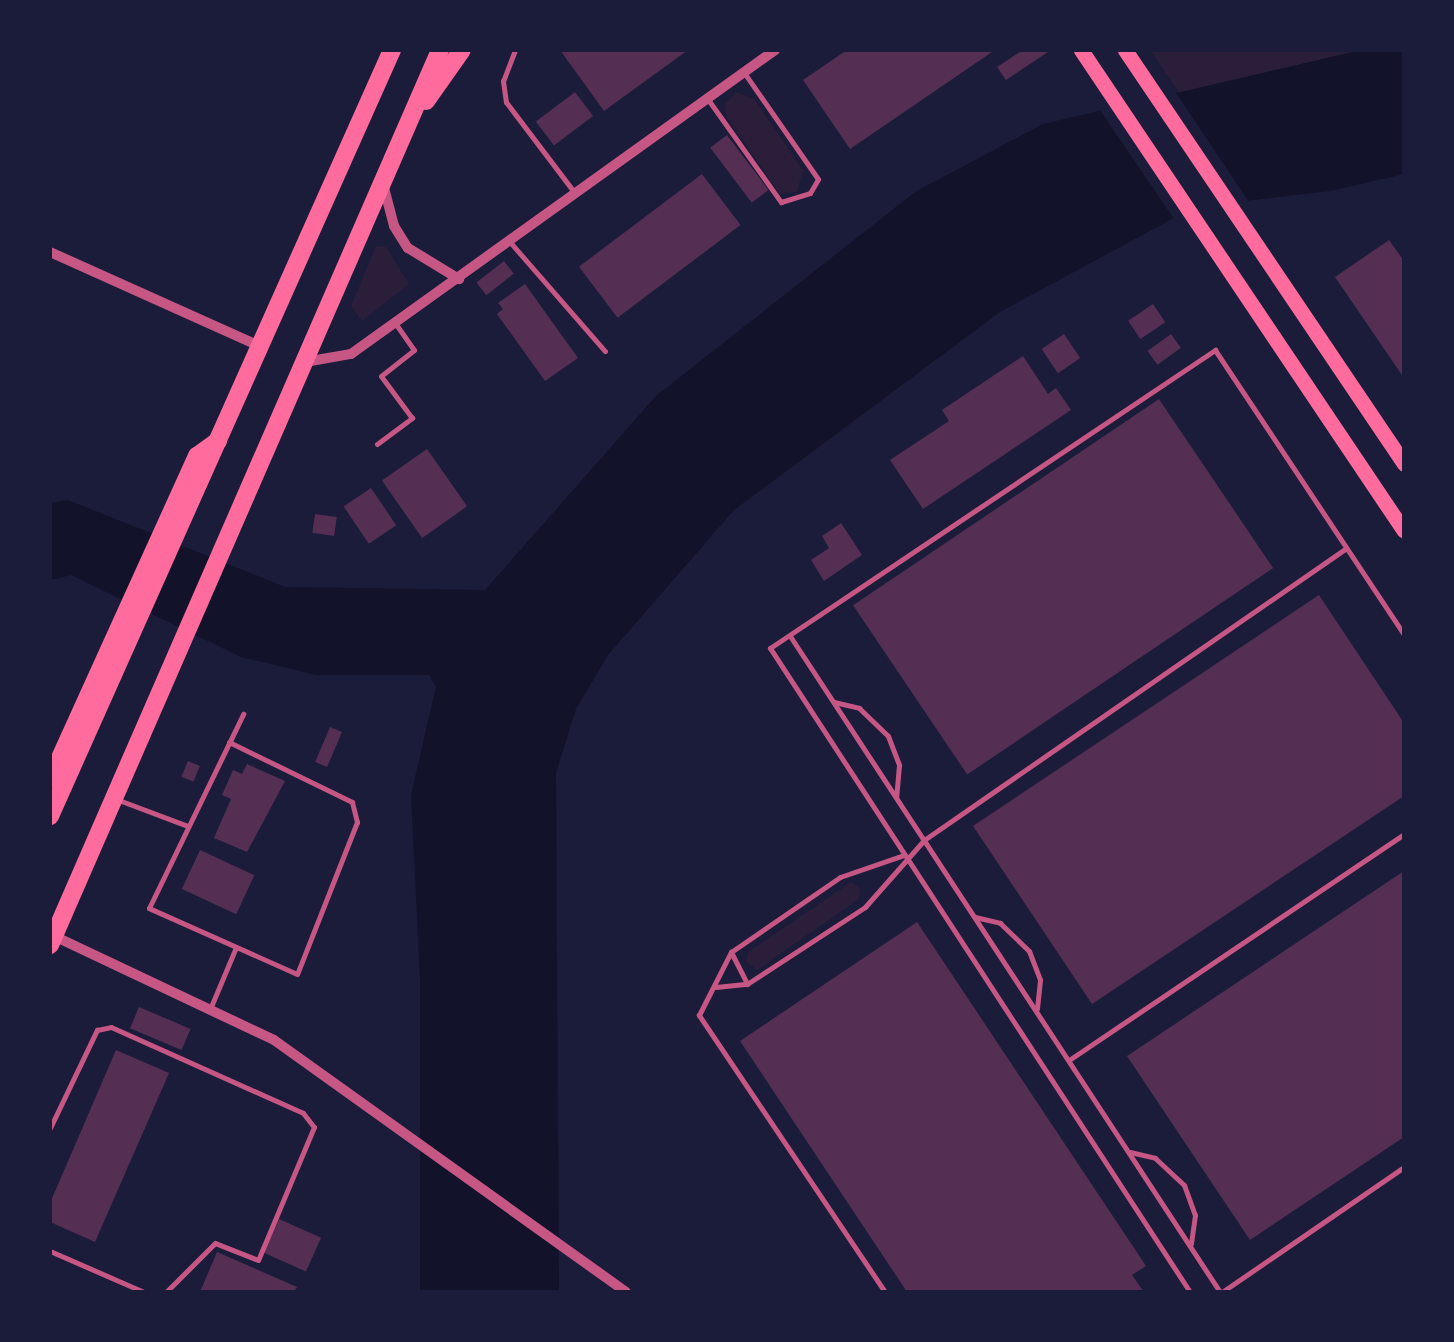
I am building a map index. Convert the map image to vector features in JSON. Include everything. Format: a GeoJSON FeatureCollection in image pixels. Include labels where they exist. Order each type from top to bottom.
{"type":"FeatureCollection","features":[{"type":"Feature","properties":{"kind":"main road"},"geometry":{"type":"LineString","coordinates":[[363,114],[380,50]]}},
{"type":"Feature","properties":{"kind":"main road"},"geometry":{"type":"LineString","coordinates":[[50,780],[108,669],[194,482],[219,441],[392,50]]}},
{"type":"Feature","properties":{"kind":"main road"},"geometry":{"type":"LineString","coordinates":[[52,941],[440,50]]}},
{"type":"Feature","properties":{"kind":"main road"},"geometry":{"type":"LineString","coordinates":[[406,131],[462,50]]}},
{"type":"Feature","properties":{"kind":"main road"},"geometry":{"type":"LineString","coordinates":[[1081,50],[1404,531]]}},
{"type":"Feature","properties":{"kind":"main road"},"geometry":{"type":"LineString","coordinates":[[1125,50],[1404,464]]}},
{"type":"Feature","properties":{"kind":"main road"},"geometry":{"type":"LineString","coordinates":[[50,816],[108,669]]}},
{"type":"Feature","properties":{"kind":"street"},"geometry":{"type":"LineString","coordinates":[[304,362],[351,354],[775,50]]}},
{"type":"Feature","properties":{"kind":"street"},"geometry":{"type":"LineString","coordinates":[[382,184],[394,226],[408,248],[458,279]]}},
{"type":"Feature","properties":{"kind":"street"},"geometry":{"type":"LineString","coordinates":[[50,252],[259,346]]}},
{"type":"Feature","properties":{"kind":"street"},"geometry":{"type":"LineString","coordinates":[[52,941],[274,1040],[626,1292]]}},
{"type":"Feature","properties":{"kind":"lane"},"geometry":{"type":"LineString","coordinates":[[515,50],[503,80],[506,102],[574,192]]}},
{"type":"Feature","properties":{"kind":"lane"},"geometry":{"type":"LineString","coordinates":[[708,98],[781,202],[810,193],[818,179],[743,72]]}},
{"type":"Feature","properties":{"kind":"lane"},"geometry":{"type":"LineString","coordinates":[[509,242],[605,350]]}},
{"type":"Feature","properties":{"kind":"lane"},"geometry":{"type":"LineString","coordinates":[[377,444],[412,418],[380,376],[414,350],[394,324]]}},
{"type":"Feature","properties":{"kind":"lane"},"geometry":{"type":"LineString","coordinates":[[1190,1292],[770,648],[1215,350],[1404,635]]}},
{"type":"Feature","properties":{"kind":"lane"},"geometry":{"type":"LineString","coordinates":[[716,987],[747,984],[865,907],[904,855],[924,840],[1345,549]]}},
{"type":"Feature","properties":{"kind":"lane"},"geometry":{"type":"LineString","coordinates":[[790,636],[1221,1292],[1404,1167]]}},
{"type":"Feature","properties":{"kind":"lane"},"geometry":{"type":"LineString","coordinates":[[834,702],[860,708],[888,736],[899,765],[896,796]]}},
{"type":"Feature","properties":{"kind":"lane"},"geometry":{"type":"LineString","coordinates":[[229,742],[352,802],[357,822],[297,974],[149,908],[188,826],[229,742],[243,714]]}},
{"type":"Feature","properties":{"kind":"lane"},"geometry":{"type":"LineString","coordinates":[[115,799],[188,826]]}},
{"type":"Feature","properties":{"kind":"lane"},"geometry":{"type":"LineString","coordinates":[[1069,1060],[1404,834]]}},
{"type":"Feature","properties":{"kind":"lane"},"geometry":{"type":"LineString","coordinates":[[885,1292],[699,1015],[701,1002],[716,987],[731,952],[840,877],[904,855]]}},
{"type":"Feature","properties":{"kind":"lane"},"geometry":{"type":"LineString","coordinates":[[975,917],[1000,923],[1029,951],[1040,980],[1036,1010]]}},
{"type":"Feature","properties":{"kind":"lane"},"geometry":{"type":"LineString","coordinates":[[208,1012],[236,947]]}},
{"type":"Feature","properties":{"kind":"lane"},"geometry":{"type":"LineString","coordinates":[[731,952],[747,984]]}},
{"type":"Feature","properties":{"kind":"lane"},"geometry":{"type":"LineString","coordinates":[[50,1128],[98,1030],[110,1027],[303,1113],[314,1127],[258,1260],[215,1243],[166,1292]]}},
{"type":"Feature","properties":{"kind":"lane"},"geometry":{"type":"LineString","coordinates":[[1130,1152],[1155,1158],[1184,1185],[1195,1215],[1191,1245]]}},
{"type":"Feature","properties":{"kind":"lane"},"geometry":{"type":"LineString","coordinates":[[50,1252],[144,1292]]}},
{"type":"Feature","properties":{"kind":"shaded area"},"geometry":{"type":"Polygon","coordinates":[[[1150,50],[1361,50],[1180,94],[1150,50]]]}},
{"type":"Feature","properties":{"kind":"shaded area"},"geometry":{"type":"Polygon","coordinates":[[[1361,50],[1404,50],[1404,174],[1330,191],[1194,207],[1000,312],[734,510],[608,655],[576,709],[556,773],[559,1292],[420,1292],[420,978],[411,795],[436,687],[429,675],[316,675],[241,657],[71,575],[50,580],[50,503],[68,500],[285,587],[485,590],[656,396],[915,192],[1043,124],[1361,50]]]}},
{"type":"Feature","properties":{"kind":"shaded area"},"geometry":{"type":"Polygon","coordinates":[[[736,92],[754,99],[803,170],[797,192],[780,194],[726,116],[725,104],[736,92]]]}},
{"type":"Feature","properties":{"kind":"shaded area"},"geometry":{"type":"Polygon","coordinates":[[[376,246],[386,247],[409,284],[362,321],[351,306],[376,246]]]}},
{"type":"Feature","properties":{"kind":"shaded area"},"geometry":{"type":"Polygon","coordinates":[[[851,882],[860,888],[859,899],[757,970],[746,962],[748,952],[851,882]]]}},
{"type":"Feature","properties":{"kind":"pier"},"geometry":{"type":"Polygon","coordinates":[[[1174,90],[1251,205],[1196,212],[1176,222],[1098,107],[1174,90]]]}},
{"type":"Feature","properties":{"kind":"building"},"geometry":{"type":"Polygon","coordinates":[[[560,50],[688,50],[604,111],[560,50]]]}},
{"type":"Feature","properties":{"kind":"building"},"geometry":{"type":"Polygon","coordinates":[[[847,50],[995,50],[850,149],[803,80],[847,50]]]}},
{"type":"Feature","properties":{"kind":"building"},"geometry":{"type":"Polygon","coordinates":[[[1023,50],[1051,50],[1006,80],[997,67],[1023,50]]]}},
{"type":"Feature","properties":{"kind":"building"},"geometry":{"type":"Polygon","coordinates":[[[575,92],[593,116],[554,145],[536,121],[575,92]]]}},
{"type":"Feature","properties":{"kind":"building"},"geometry":{"type":"Polygon","coordinates":[[[727,135],[769,190],[752,203],[710,148],[727,135]]]}},
{"type":"Feature","properties":{"kind":"building"},"geometry":{"type":"Polygon","coordinates":[[[702,174],[741,225],[618,318],[579,267],[702,174]]]}},
{"type":"Feature","properties":{"kind":"building"},"geometry":{"type":"Polygon","coordinates":[[[1389,240],[1404,261],[1404,378],[1335,277],[1389,240]]]}},
{"type":"Feature","properties":{"kind":"building"},"geometry":{"type":"Polygon","coordinates":[[[504,261],[514,274],[486,295],[476,283],[504,261]]]}},
{"type":"Feature","properties":{"kind":"building"},"geometry":{"type":"Polygon","coordinates":[[[525,284],[578,358],[545,381],[497,314],[503,309],[498,303],[525,284]]]}},
{"type":"Feature","properties":{"kind":"building"},"geometry":{"type":"Polygon","coordinates":[[[1153,304],[1165,322],[1140,339],[1128,321],[1153,304]]]}},
{"type":"Feature","properties":{"kind":"building"},"geometry":{"type":"Polygon","coordinates":[[[1064,334],[1080,358],[1058,373],[1042,349],[1064,334]]]}},
{"type":"Feature","properties":{"kind":"building"},"geometry":{"type":"Polygon","coordinates":[[[1171,334],[1181,348],[1158,365],[1148,351],[1171,334]]]}},
{"type":"Feature","properties":{"kind":"building"},"geometry":{"type":"Polygon","coordinates":[[[1023,356],[1048,394],[1056,388],[1071,410],[923,509],[890,460],[949,421],[942,410],[1023,356]]]}},
{"type":"Feature","properties":{"kind":"building"},"geometry":{"type":"Polygon","coordinates":[[[1159,399],[1273,568],[967,774],[853,605],[1159,399]]]}},
{"type":"Feature","properties":{"kind":"building"},"geometry":{"type":"Polygon","coordinates":[[[427,449],[467,506],[422,538],[382,481],[427,449]]]}},
{"type":"Feature","properties":{"kind":"building"},"geometry":{"type":"Polygon","coordinates":[[[371,488],[396,525],[369,544],[344,506],[371,488]]]}},
{"type":"Feature","properties":{"kind":"building"},"geometry":{"type":"Polygon","coordinates":[[[315,514],[337,517],[334,536],[312,533],[315,514]]]}},
{"type":"Feature","properties":{"kind":"building"},"geometry":{"type":"Polygon","coordinates":[[[841,523],[862,555],[824,581],[811,560],[829,548],[822,536],[841,523]]]}},
{"type":"Feature","properties":{"kind":"building"},"geometry":{"type":"Polygon","coordinates":[[[1319,595],[1404,723],[1404,796],[1092,1004],[973,826],[1319,595]]]}},
{"type":"Feature","properties":{"kind":"building"},"geometry":{"type":"Polygon","coordinates":[[[330,727],[342,732],[327,767],[315,762],[330,727]]]}},
{"type":"Feature","properties":{"kind":"building"},"geometry":{"type":"Polygon","coordinates":[[[188,761],[200,766],[193,782],[181,777],[188,761]]]}},
{"type":"Feature","properties":{"kind":"building"},"geometry":{"type":"Polygon","coordinates":[[[247,764],[285,781],[247,852],[214,838],[231,799],[222,795],[233,770],[242,774],[247,764]]]}},
{"type":"Feature","properties":{"kind":"building"},"geometry":{"type":"Polygon","coordinates":[[[200,850],[254,875],[236,914],[182,889],[200,850]]]}},
{"type":"Feature","properties":{"kind":"building"},"geometry":{"type":"Polygon","coordinates":[[[1404,871],[1404,1137],[1250,1240],[1127,1056],[1404,871]]]}},
{"type":"Feature","properties":{"kind":"building"},"geometry":{"type":"Polygon","coordinates":[[[917,922],[1146,1266],[1132,1275],[1144,1292],[907,1292],[740,1041],[917,922]]]}},
{"type":"Feature","properties":{"kind":"building"},"geometry":{"type":"Polygon","coordinates":[[[139,1007],[191,1029],[182,1050],[130,1028],[139,1007]]]}},
{"type":"Feature","properties":{"kind":"building"},"geometry":{"type":"Polygon","coordinates":[[[116,1050],[169,1073],[95,1242],[50,1222],[50,1203],[116,1050]]]}},
{"type":"Feature","properties":{"kind":"building"},"geometry":{"type":"Polygon","coordinates":[[[279,1219],[321,1238],[306,1272],[264,1253],[279,1219]]]}},
{"type":"Feature","properties":{"kind":"building"},"geometry":{"type":"Polygon","coordinates":[[[217,1252],[297,1287],[294,1292],[200,1292],[217,1252]]]}}]}
